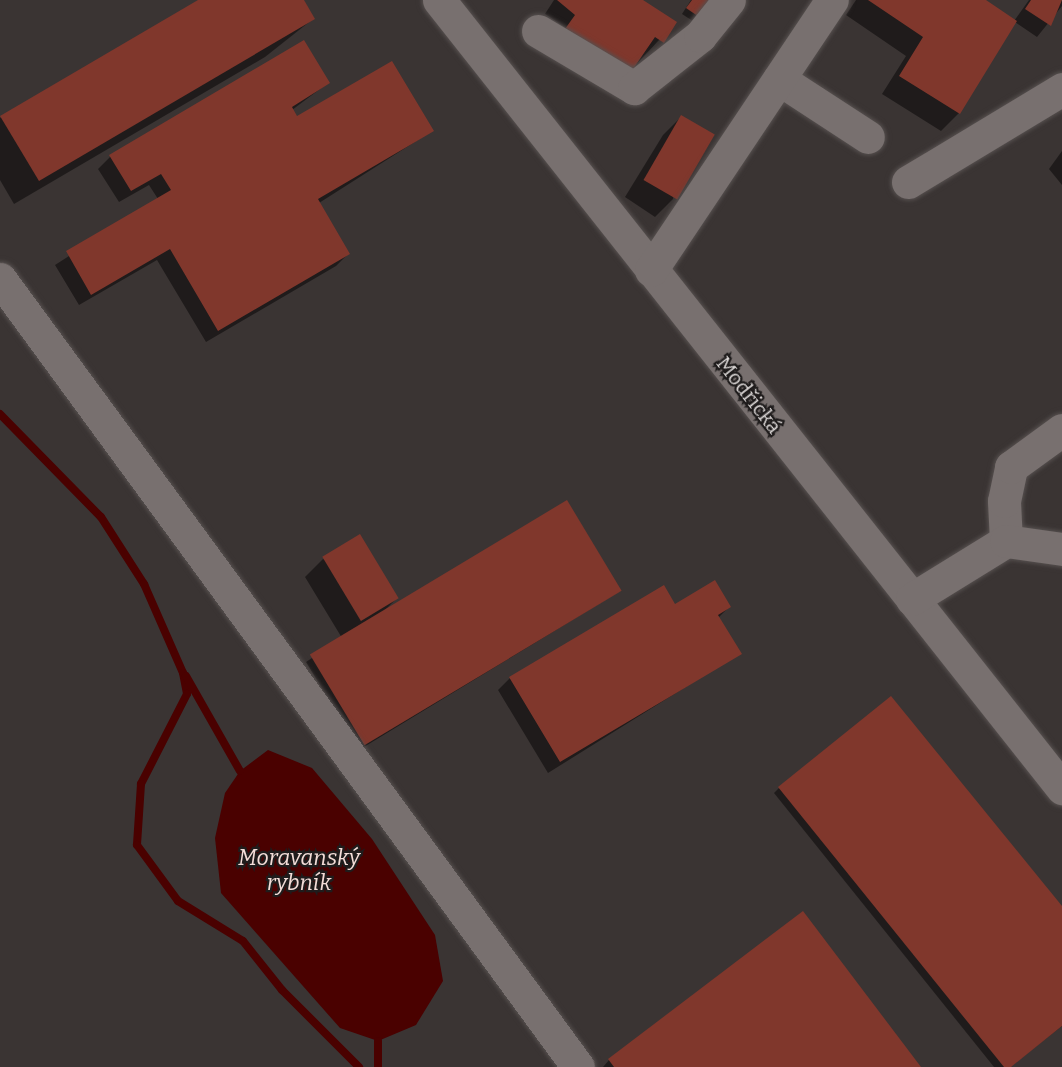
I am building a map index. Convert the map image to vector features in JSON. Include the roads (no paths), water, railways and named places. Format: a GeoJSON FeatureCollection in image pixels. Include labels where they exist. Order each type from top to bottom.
{"type":"FeatureCollection","features":[{"type":"Feature","properties":{"kind":"street","name":"Modřická"},"geometry":{"type":"LineString","coordinates":[[439,0],[1062,788]]}},
{"type":"Feature","properties":{"kind":"street"},"geometry":{"type":"LineString","coordinates":[[538,31],[634,88],[700,36],[729,0]]}},
{"type":"Feature","properties":{"kind":"street"},"geometry":{"type":"LineString","coordinates":[[651,270],[832,0]]}},
{"type":"Feature","properties":{"kind":"street"},"geometry":{"type":"LineString","coordinates":[[779,79],[868,136]]}},
{"type":"Feature","properties":{"kind":"street"},"geometry":{"type":"LineString","coordinates":[[908,182],[1062,89]]}},
{"type":"Feature","properties":{"kind":"street"},"geometry":{"type":"LineString","coordinates":[[0,279],[578,1067]]}},
{"type":"Feature","properties":{"kind":"street"},"geometry":{"type":"LineString","coordinates":[[1006,541],[1004,501],[1011,467],[1062,430]]}},
{"type":"Feature","properties":{"kind":"street"},"geometry":{"type":"LineString","coordinates":[[912,599],[1006,541],[1062,549]]}},
{"type":"Feature","properties":{"kind":"water","name":"Moravanský rybník"},"geometry":{"type":"Polygon","coordinates":[[[268,750],[312,768],[372,839],[435,935],[443,981],[416,1025],[378,1041],[340,1028],[221,893],[215,838],[225,793],[240,771],[268,750]]]}},
{"type":"Feature","properties":{"kind":"waterway"},"geometry":{"type":"LineString","coordinates":[[0,414],[101,517],[144,584],[183,673],[187,694],[141,784],[137,845],[178,901],[243,941],[282,990],[359,1067]]}},
{"type":"Feature","properties":{"kind":"waterway"},"geometry":{"type":"LineString","coordinates":[[186,676],[240,771]]}},
{"type":"Feature","properties":{"kind":"waterway"},"geometry":{"type":"LineString","coordinates":[[378,1041],[378,1067]]}}]}
